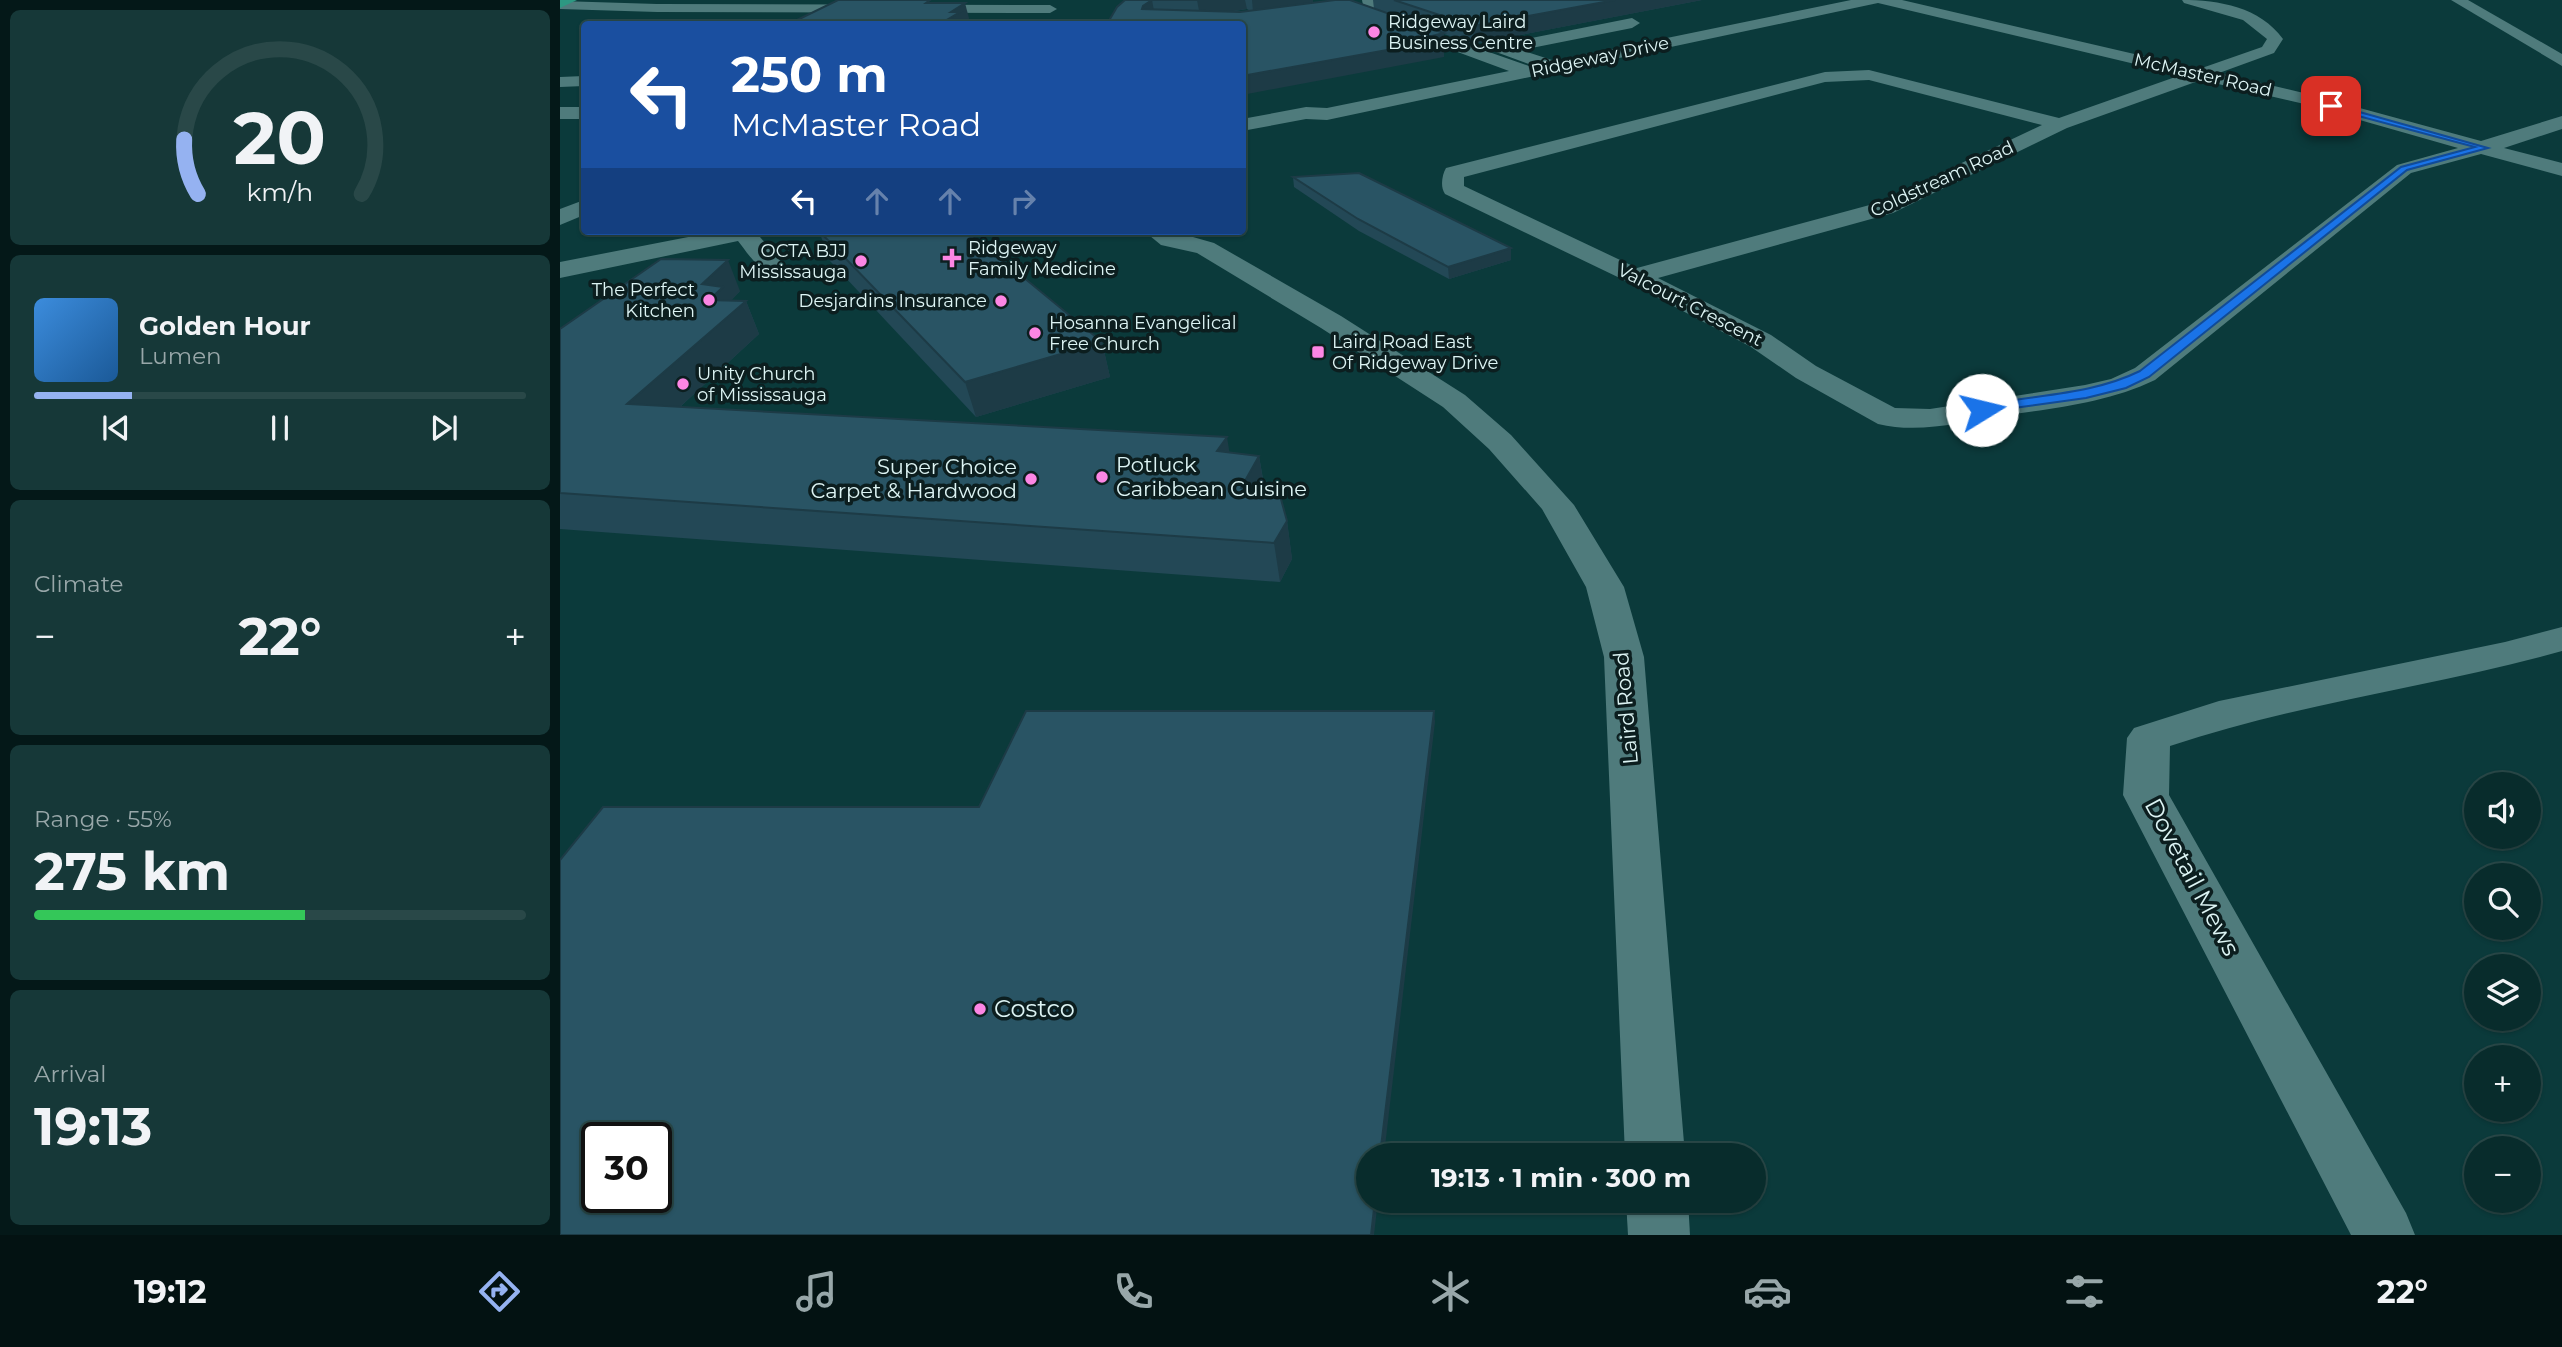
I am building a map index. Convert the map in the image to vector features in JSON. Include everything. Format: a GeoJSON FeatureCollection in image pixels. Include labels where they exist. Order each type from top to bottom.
{"type":"FeatureCollection","features":[{"type":"Feature","properties":{"kind":"main road"},"geometry":{"type":"LineString","coordinates":[[560,4],[570,0]]}},
{"type":"Feature","properties":{"kind":"street"},"geometry":{"type":"LineString","coordinates":[[618,0],[673,2],[682,6]]}},
{"type":"Feature","properties":{"kind":"street"},"geometry":{"type":"LineString","coordinates":[[735,7],[780,0]]}},
{"type":"Feature","properties":{"kind":"street"},"geometry":{"type":"LineString","coordinates":[[798,21],[834,0]]}},
{"type":"Feature","properties":{"kind":"street","name":"Ridgeway Drive"},"geometry":{"type":"LineString","coordinates":[[1246,124],[1306,113],[1327,114],[1872,0]]}},
{"type":"Feature","properties":{"kind":"street","name":"McMaster Road"},"geometry":{"type":"LineString","coordinates":[[1883,0],[2305,99],[2562,170]]}},
{"type":"Feature","properties":{"kind":"street","name":"Coldstream Road"},"geometry":{"type":"LineString","coordinates":[[1635,276],[1885,208],[2060,124],[2268,50],[2275,38],[2269,29],[2251,18],[2189,0]]}},
{"type":"Feature","properties":{"kind":"street"},"geometry":{"type":"LineString","coordinates":[[2458,0],[2562,61]]}},
{"type":"Feature","properties":{"kind":"street"},"geometry":{"type":"LineString","coordinates":[[1364,5],[1368,2],[1554,66]]}},
{"type":"Feature","properties":{"kind":"street"},"geometry":{"type":"LineString","coordinates":[[1786,3],[1820,11]]}},
{"type":"Feature","properties":{"kind":"street"},"geometry":{"type":"LineString","coordinates":[[560,4],[657,8],[682,6],[817,9],[1056,4]]}},
{"type":"Feature","properties":{"kind":"street"},"geometry":{"type":"LineString","coordinates":[[1034,21],[1056,4]]}},
{"type":"Feature","properties":{"kind":"street"},"geometry":{"type":"LineString","coordinates":[[1364,5],[1528,72]]}},
{"type":"Feature","properties":{"kind":"street"},"geometry":{"type":"LineString","coordinates":[[1766,6],[1800,15]]}},
{"type":"Feature","properties":{"kind":"street"},"geometry":{"type":"LineString","coordinates":[[1502,49],[1653,18]]}},
{"type":"Feature","properties":{"kind":"street","name":"Valcourt Crescent"},"geometry":{"type":"LineString","coordinates":[[2060,124],[1870,75],[1825,77],[1454,173],[1453,188],[1635,276],[1761,341],[1806,372],[1889,417],[1930,418],[2086,394],[2122,385],[2145,374],[2404,169],[2484,148],[2562,122]]}},
{"type":"Feature","properties":{"kind":"street"},"geometry":{"type":"LineString","coordinates":[[1395,78],[1428,93]]}},
{"type":"Feature","properties":{"kind":"street"},"geometry":{"type":"LineString","coordinates":[[560,82],[581,81]]}},
{"type":"Feature","properties":{"kind":"street"},"geometry":{"type":"LineString","coordinates":[[560,113],[581,113]]}},
{"type":"Feature","properties":{"kind":"street","name":"Ridgeway Drive"},"geometry":{"type":"LineString","coordinates":[[1246,135],[1322,120],[1327,114]]}},
{"type":"Feature","properties":{"kind":"street"},"geometry":{"type":"LineString","coordinates":[[560,270],[729,235]]}},
{"type":"Feature","properties":{"kind":"street"},"geometry":{"type":"LineString","coordinates":[[751,235],[771,264]]}},
{"type":"Feature","properties":{"kind":"street","name":"Laird Road"},"geometry":{"type":"LineString","coordinates":[[1162,235],[1169,240],[1206,239],[1454,401],[1500,442],[1557,505],[1605,587],[1624,657],[1654,1143]]}},
{"type":"Feature","properties":{"kind":"street","name":"Dovetail Mews"},"geometry":{"type":"LineString","coordinates":[[2384,1235],[2146,795],[2149,738],[2219,715],[2506,654],[2562,639]]}},
{"type":"Feature","properties":{"kind":"street"},"geometry":{"type":"LineString","coordinates":[[1658,1213],[1659,1235]]}},
{"type":"Feature","properties":{"kind":"building"},"geometry":{"type":"Polygon","coordinates":[[[838,0],[930,0],[926,3],[965,3],[951,12],[960,12],[945,21],[795,21],[838,0]]]}},
{"type":"Feature","properties":{"kind":"building"},"geometry":{"type":"Polygon","coordinates":[[[1125,0],[1152,0],[1142,9],[1240,12],[1350,0],[1444,33],[1432,36],[1443,40],[1246,75],[1246,21],[1109,21],[1125,0]]]}},
{"type":"Feature","properties":{"kind":"building"},"geometry":{"type":"Polygon","coordinates":[[[1394,0],[1615,0],[1473,26],[1394,0]]]}},
{"type":"Feature","properties":{"kind":"building"},"geometry":{"type":"Polygon","coordinates":[[[1359,173],[1511,248],[1448,267],[1358,219],[1293,177],[1359,173]]]}},
{"type":"Feature","properties":{"kind":"building"},"geometry":{"type":"Polygon","coordinates":[[[823,235],[972,235],[1102,342],[965,382],[823,235]]]}},
{"type":"Feature","properties":{"kind":"building"},"geometry":{"type":"Polygon","coordinates":[[[661,259],[728,260],[702,284],[723,287],[709,300],[746,301],[627,404],[1227,437],[1217,451],[1259,456],[1241,488],[1279,492],[1287,521],[1274,543],[560,493],[560,329],[661,259]]]}},
{"type":"Feature","properties":{"kind":"building","name":"Costco"},"geometry":{"type":"Polygon","coordinates":[[[1026,711],[1434,711],[1381,1143],[1356,1143],[1356,1213],[1374,1213],[1371,1235],[560,1235],[560,860],[603,807],[979,807],[1026,711]]]}},
{"type":"Feature","properties":{"kind":"place","name":"Ridgeway Laird Business Centre"},"geometry":{"type":"Point","coordinates":[1374,32]}},
{"type":"Feature","properties":{"kind":"place","name":"Ridgeway Family Medicine"},"geometry":{"type":"Point","coordinates":[952,258]}},
{"type":"Feature","properties":{"kind":"place","name":"OCTA BJJ Mississauga"},"geometry":{"type":"Point","coordinates":[861,261]}},
{"type":"Feature","properties":{"kind":"place","name":"The Perfect Kitchen"},"geometry":{"type":"Point","coordinates":[709,300]}},
{"type":"Feature","properties":{"kind":"place","name":"Desjardins Insurance"},"geometry":{"type":"Point","coordinates":[1001,301]}},
{"type":"Feature","properties":{"kind":"place","name":"Hosanna Evangelical Free Church"},"geometry":{"type":"Point","coordinates":[1035,333]}},
{"type":"Feature","properties":{"kind":"place","name":"Laird Road East Of Ridgeway Drive"},"geometry":{"type":"Point","coordinates":[1318,352]}},
{"type":"Feature","properties":{"kind":"place","name":"Unity Church of Mississauga"},"geometry":{"type":"Point","coordinates":[683,384]}},
{"type":"Feature","properties":{"kind":"place","name":"Potluck Caribbean Cuisine"},"geometry":{"type":"Point","coordinates":[1102,477]}},
{"type":"Feature","properties":{"kind":"place","name":"Super Choice Carpet & Hardwood"},"geometry":{"type":"Point","coordinates":[1031,479]}},
{"type":"Feature","properties":{"kind":"place","name":"Costco"},"geometry":{"type":"Point","coordinates":[980,1009]}},
{"type":"Feature","properties":{"kind":"route"},"geometry":{"type":"LineString","coordinates":[[1982,410],[2086,394],[2122,385],[2145,374],[2404,169],[2484,148],[2331,106]]}}]}
